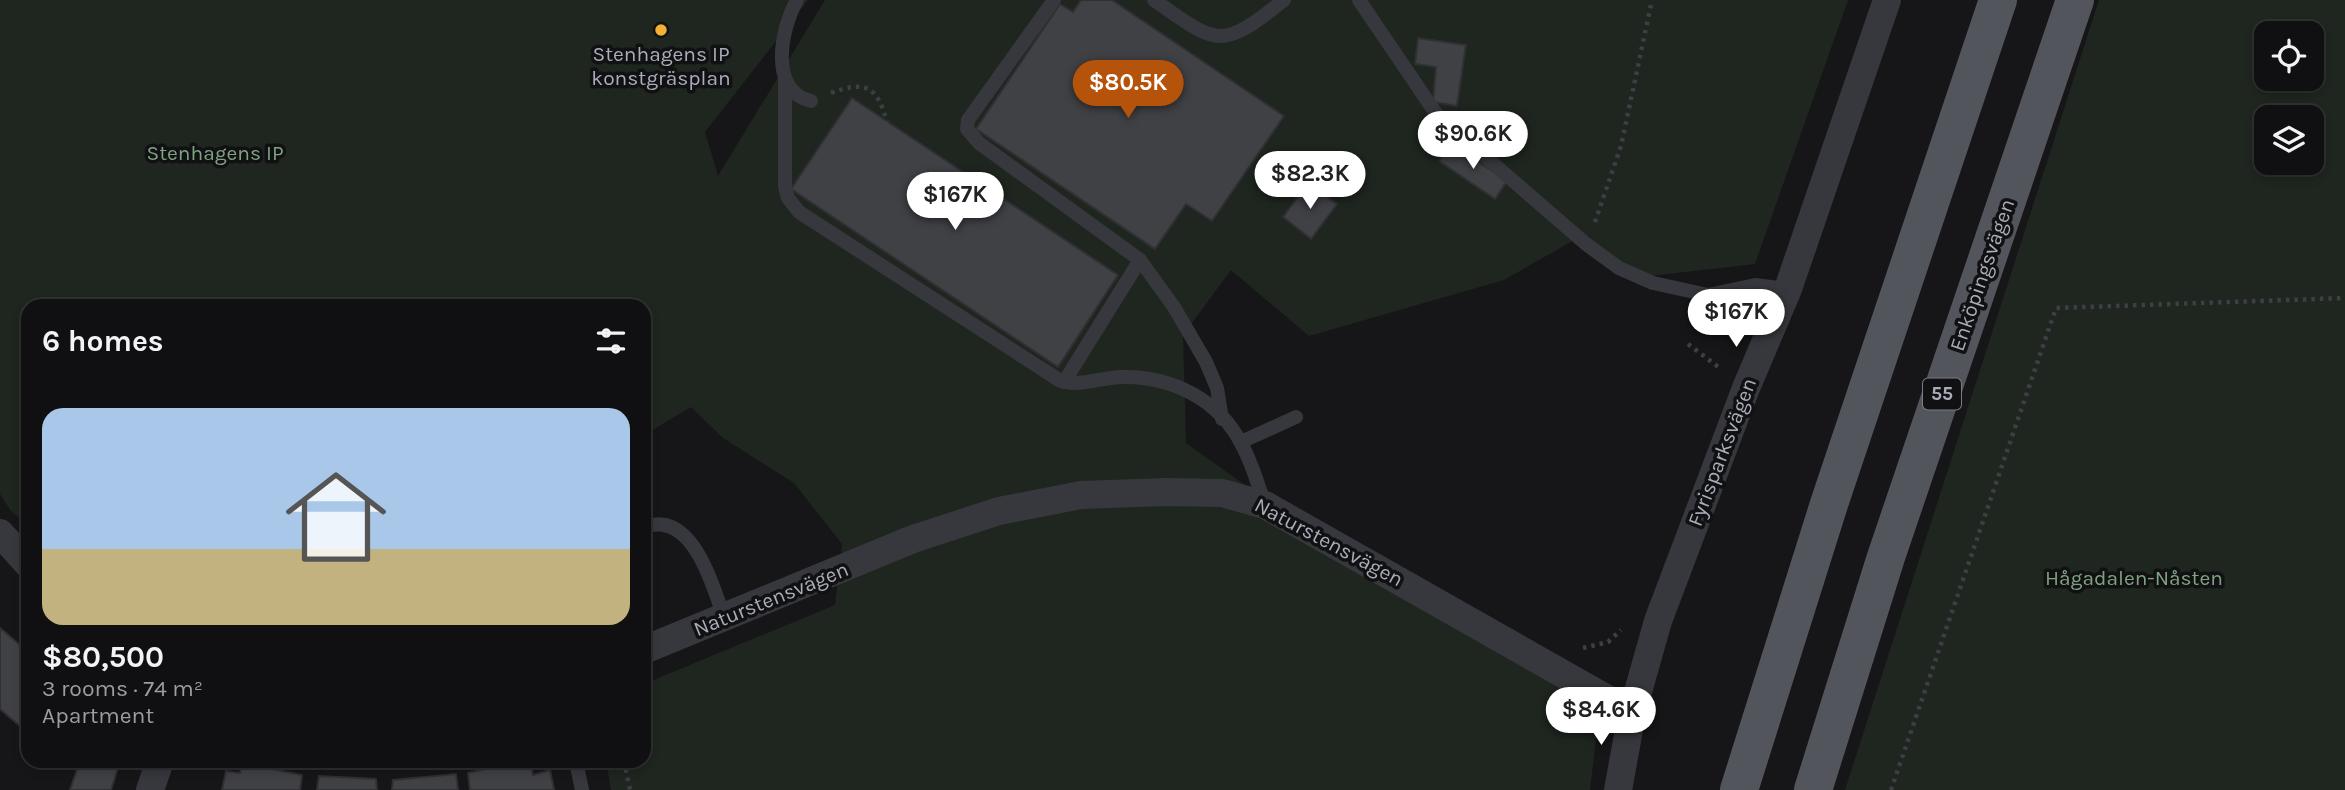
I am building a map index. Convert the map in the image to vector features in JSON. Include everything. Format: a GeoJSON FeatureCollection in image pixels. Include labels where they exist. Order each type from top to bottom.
{"type":"FeatureCollection","features":[{"type":"Feature","properties":{"kind":"main road"},"geometry":{"type":"LineString","coordinates":[[1739,790],[1829,504],[1998,0]]}},
{"type":"Feature","properties":{"kind":"main road","name":"Enköpingsvägen"},"geometry":{"type":"LineString","coordinates":[[1812,790],[1886,557],[2075,0]]}},
{"type":"Feature","properties":{"kind":"street","name":"Fyrisparksvägen"},"geometry":{"type":"LineString","coordinates":[[1618,790],[1632,713],[1652,640],[1746,388],[1788,289],[1887,0]]}},
{"type":"Feature","properties":{"kind":"street","name":"Naturstensvägen"},"geometry":{"type":"LineString","coordinates":[[651,647],[913,540],[999,511],[1081,495],[1222,493],[1265,505],[1632,713]]}},
{"type":"Feature","properties":{"kind":"street"},"geometry":{"type":"LineString","coordinates":[[0,533],[21,556]]}},
{"type":"Feature","properties":{"kind":"street"},"geometry":{"type":"LineString","coordinates":[[150,790],[158,768]]}},
{"type":"Feature","properties":{"kind":"lane"},"geometry":{"type":"LineString","coordinates":[[797,0],[782,40],[785,79],[785,187],[788,198],[799,212],[880,268],[1064,382],[1120,377],[1163,380],[1189,391],[1222,419],[1241,442],[1265,505]]}},
{"type":"Feature","properties":{"kind":"lane"},"geometry":{"type":"LineString","coordinates":[[1054,0],[968,120],[967,129],[979,143],[1140,260],[1174,307],[1206,362],[1217,388],[1222,419]]}},
{"type":"Feature","properties":{"kind":"lane"},"geometry":{"type":"LineString","coordinates":[[1154,0],[1213,38],[1233,36],[1284,0]]}},
{"type":"Feature","properties":{"kind":"lane"},"geometry":{"type":"LineString","coordinates":[[1359,0],[1437,115],[1586,244],[1619,268],[1653,283],[1708,295],[1755,285],[1788,289]]}},
{"type":"Feature","properties":{"kind":"lane"},"geometry":{"type":"LineString","coordinates":[[785,79],[799,98],[811,101]]}},
{"type":"Feature","properties":{"kind":"lane"},"geometry":{"type":"LineString","coordinates":[[1064,382],[1140,260]]}},
{"type":"Feature","properties":{"kind":"lane"},"geometry":{"type":"LineString","coordinates":[[1241,442],[1296,417]]}},
{"type":"Feature","properties":{"kind":"lane"},"geometry":{"type":"LineString","coordinates":[[651,524],[657,522],[671,527],[693,546],[704,561],[724,617]]}},
{"type":"Feature","properties":{"kind":"lane"},"geometry":{"type":"LineString","coordinates":[[577,768],[582,790]]}},
{"type":"Feature","properties":{"kind":"path"},"geometry":{"type":"LineString","coordinates":[[1586,244],[1621,146],[1653,0]]}},
{"type":"Feature","properties":{"kind":"path"},"geometry":{"type":"LineString","coordinates":[[811,101],[850,86],[866,88],[882,101],[887,122]]}},
{"type":"Feature","properties":{"kind":"path"},"geometry":{"type":"LineString","coordinates":[[1891,790],[2056,308],[2345,298]]}},
{"type":"Feature","properties":{"kind":"path"},"geometry":{"type":"LineString","coordinates":[[1688,344],[1746,388]]}},
{"type":"Feature","properties":{"kind":"path"},"geometry":{"type":"LineString","coordinates":[[1575,646],[1592,648],[1608,642],[1623,626],[1652,640]]}},
{"type":"Feature","properties":{"kind":"path"},"geometry":{"type":"LineString","coordinates":[[625,768],[629,790]]}},
{"type":"Feature","properties":{"kind":"green space","name":"Stenhagens IP"},"geometry":{"type":"Polygon","coordinates":[[[0,0],[808,0],[705,132],[718,176],[825,0],[1848,0],[1755,264],[1650,276],[1576,239],[1504,280],[1309,336],[1231,270],[1183,335],[1186,443],[1349,559],[1474,631],[1599,714],[1590,790],[611,790],[607,768],[651,768],[651,681],[835,605],[842,544],[794,483],[723,438],[691,407],[651,431],[651,299],[21,299],[21,520],[10,510],[0,494],[0,0]]]}},
{"type":"Feature","properties":{"kind":"green space","name":"Hågadalen-Nåsten"},"geometry":{"type":"Polygon","coordinates":[[[2099,0],[2345,0],[2345,790],[1845,790],[2099,0]]]}},
{"type":"Feature","properties":{"kind":"building"},"geometry":{"type":"Polygon","coordinates":[[[1081,0],[1112,0],[1284,116],[1212,221],[1186,204],[1155,249],[976,129],[1060,4],[1073,12],[1081,0]]]}},
{"type":"Feature","properties":{"kind":"building"},"geometry":{"type":"Polygon","coordinates":[[[1418,38],[1466,45],[1457,106],[1433,102],[1436,67],[1415,64],[1418,38]]]}},
{"type":"Feature","properties":{"kind":"building"},"geometry":{"type":"Polygon","coordinates":[[[852,98],[1118,275],[1058,367],[791,189],[852,98]]]}},
{"type":"Feature","properties":{"kind":"building"},"geometry":{"type":"Polygon","coordinates":[[[1451,143],[1507,181],[1495,199],[1439,161],[1451,143]]]}},
{"type":"Feature","properties":{"kind":"building"},"geometry":{"type":"Polygon","coordinates":[[[1308,183],[1337,204],[1311,239],[1283,217],[1308,183]]]}},
{"type":"Feature","properties":{"kind":"building"},"geometry":{"type":"Polygon","coordinates":[[[0,628],[21,646],[21,727],[0,709],[0,628]]]}},
{"type":"Feature","properties":{"kind":"building"},"geometry":{"type":"Polygon","coordinates":[[[78,768],[118,768],[111,790],[70,790],[78,768]]]}},
{"type":"Feature","properties":{"kind":"building"},"geometry":{"type":"Polygon","coordinates":[[[241,768],[267,768],[302,775],[300,790],[222,790],[226,771],[240,773],[241,768]]]}},
{"type":"Feature","properties":{"kind":"building"},"geometry":{"type":"Polygon","coordinates":[[[490,768],[532,768],[533,775],[550,770],[554,790],[470,790],[468,773],[490,768]]]}},
{"type":"Feature","properties":{"kind":"building"},"geometry":{"type":"Polygon","coordinates":[[[456,774],[458,790],[392,790],[393,780],[456,774]]]}},
{"type":"Feature","properties":{"kind":"building"},"geometry":{"type":"Polygon","coordinates":[[[319,776],[376,779],[377,790],[317,790],[319,776]]]}},
{"type":"Feature","properties":{"kind":"place","name":"Stenhagens IP konstgräsplan"},"geometry":{"type":"Point","coordinates":[661,30]}}]}
